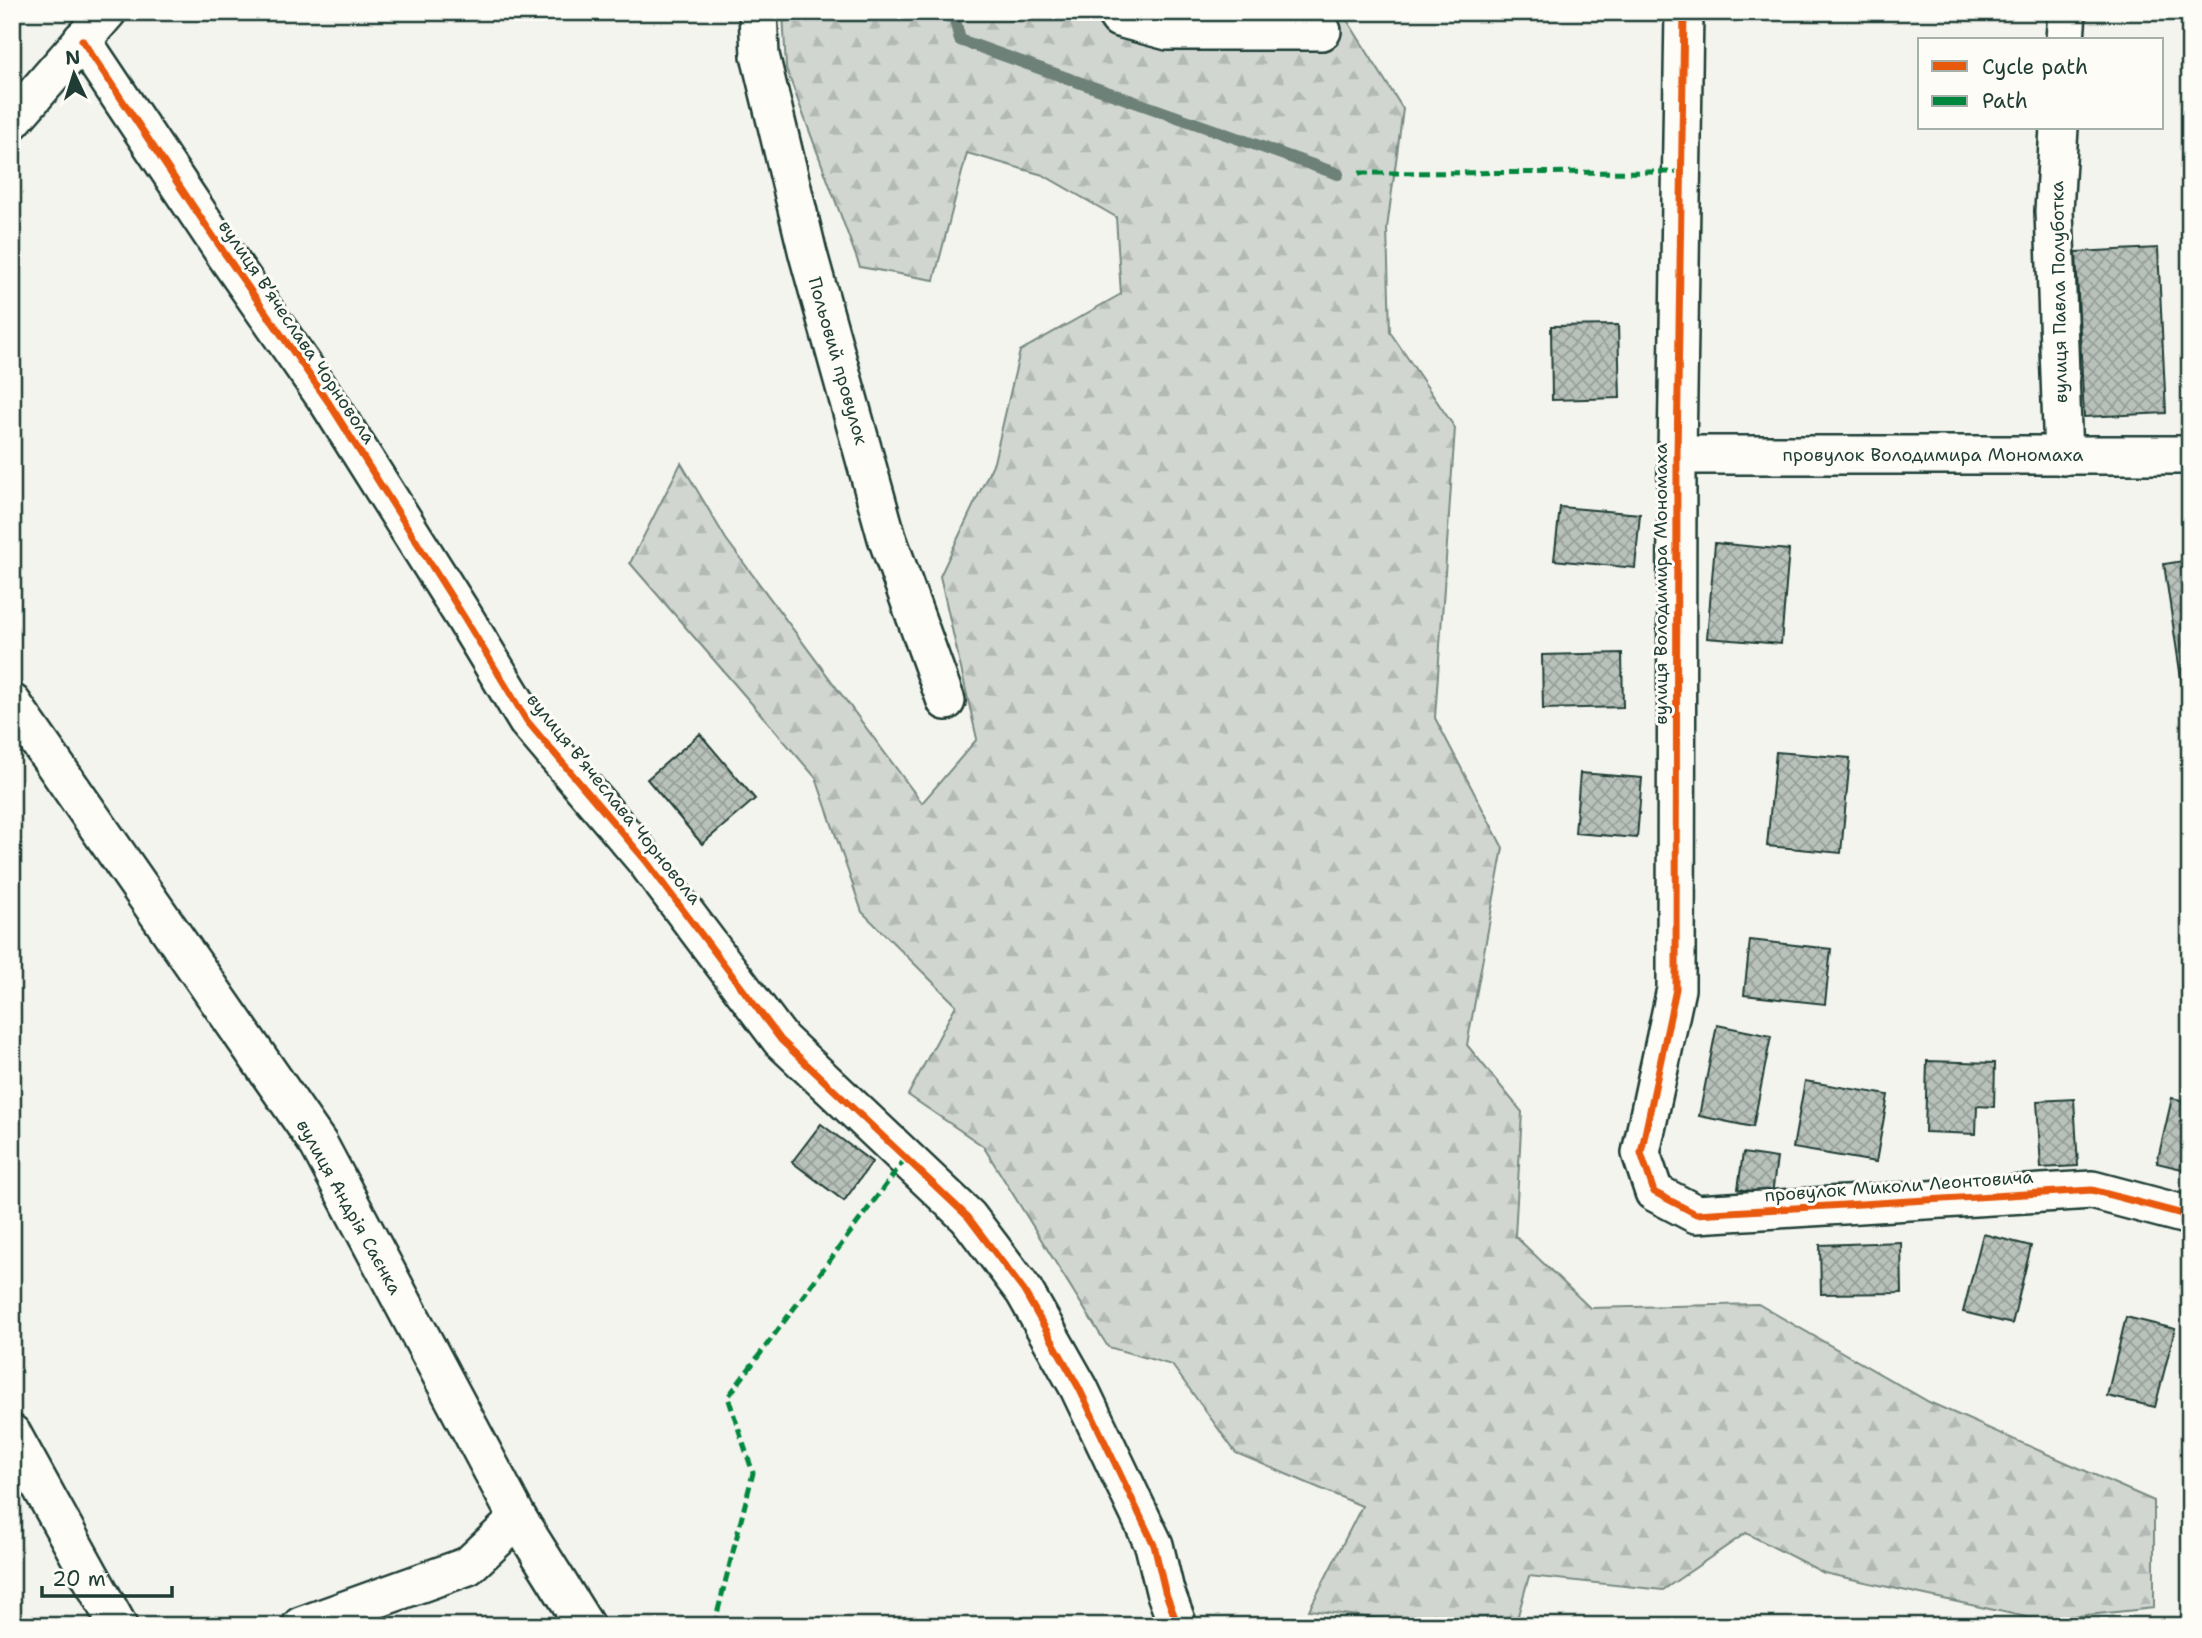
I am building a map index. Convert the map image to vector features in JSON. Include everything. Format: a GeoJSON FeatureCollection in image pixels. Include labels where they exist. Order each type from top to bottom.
{"type":"FeatureCollection","features":[{"type":"Feature","properties":{"kind":"street"},"geometry":{"type":"LineString","coordinates":[[12,121],[107,12]]}},
{"type":"Feature","properties":{"kind":"street","name":"Польовий провулок"},"geometry":{"type":"LineString","coordinates":[[758,12],[760,55],[808,254],[887,538],[946,701]]}},
{"type":"Feature","properties":{"kind":"street"},"geometry":{"type":"LineString","coordinates":[[1115,12],[1119,18],[1168,32],[1322,32]]}},
{"type":"Feature","properties":{"kind":"street","name":"вулиця Володимира Мономаха"},"geometry":{"type":"LineString","coordinates":[[1641,1153],[1676,989],[1677,455],[1684,12]]}},
{"type":"Feature","properties":{"kind":"street"},"geometry":{"type":"LineString","coordinates":[[2065,38],[2067,12]]}},
{"type":"Feature","properties":{"kind":"street","name":"вулиця Вʼячеслава Чорновола"},"geometry":{"type":"LineString","coordinates":[[82,40],[225,254],[329,403],[527,722],[646,861],[781,1040],[968,1217],[1024,1291],[1079,1388],[1154,1545],[1165,1591],[1178,1626]]}},
{"type":"Feature","properties":{"kind":"street","name":"вулиця Павла Полуботка"},"geometry":{"type":"LineString","coordinates":[[2059,130],[2054,211],[2063,456]]}},
{"type":"Feature","properties":{"kind":"street","name":"провулок Володимира Мономаха"},"geometry":{"type":"LineString","coordinates":[[1677,455],[2190,456]]}},
{"type":"Feature","properties":{"kind":"street","name":"вулиця Андрія Саєнка"},"geometry":{"type":"LineString","coordinates":[[12,703],[319,1144],[518,1519],[585,1626]]}},
{"type":"Feature","properties":{"kind":"street","name":"провулок Миколи Леонтовича"},"geometry":{"type":"LineString","coordinates":[[1641,1153],[1654,1192],[1696,1214],[2092,1190],[2190,1216]]}},
{"type":"Feature","properties":{"kind":"street"},"geometry":{"type":"LineString","coordinates":[[12,1434],[118,1626]]}},
{"type":"Feature","properties":{"kind":"street"},"geometry":{"type":"LineString","coordinates":[[301,1626],[468,1566],[518,1519]]}},
{"type":"Feature","properties":{"kind":"green space"},"geometry":{"type":"Polygon","coordinates":[[[783,12],[999,12],[1009,20],[1131,12],[1342,12],[1403,109],[1387,228],[1390,332],[1455,428],[1435,718],[1503,848],[1467,1045],[1522,1112],[1515,1236],[1590,1308],[1758,1304],[1929,1402],[2154,1501],[2154,1608],[2040,1620],[1824,1573],[1746,1533],[1663,1590],[1529,1576],[1515,1626],[1439,1626],[1309,1610],[1362,1506],[1236,1453],[1172,1365],[1108,1347],[983,1146],[908,1095],[956,1005],[862,912],[816,778],[630,563],[681,463],[726,539],[922,803],[977,739],[940,576],[994,462],[1020,351],[1121,294],[1116,217],[1043,175],[967,153],[934,280],[860,267],[786,68],[783,12]]]}},
{"type":"Feature","properties":{"kind":"building"},"geometry":{"type":"Polygon","coordinates":[[[2158,248],[2166,413],[2084,417],[2076,252],[2158,248]]]}},
{"type":"Feature","properties":{"kind":"building"},"geometry":{"type":"Polygon","coordinates":[[[1618,325],[1620,398],[1552,400],[1551,326],[1618,325]]]}},
{"type":"Feature","properties":{"kind":"building"},"geometry":{"type":"Polygon","coordinates":[[[1560,507],[1640,514],[1635,568],[1554,560],[1560,507]]]}},
{"type":"Feature","properties":{"kind":"building"},"geometry":{"type":"Polygon","coordinates":[[[1715,543],[1789,550],[1781,644],[1707,638],[1715,543]]]}},
{"type":"Feature","properties":{"kind":"building"},"geometry":{"type":"Polygon","coordinates":[[[2190,560],[2190,739],[2164,564],[2190,560]]]}},
{"type":"Feature","properties":{"kind":"building"},"geometry":{"type":"Polygon","coordinates":[[[1622,653],[1623,707],[1543,709],[1542,655],[1622,653]]]}},
{"type":"Feature","properties":{"kind":"building"},"geometry":{"type":"Polygon","coordinates":[[[700,734],[755,799],[702,844],[647,779],[700,734]]]}},
{"type":"Feature","properties":{"kind":"building"},"geometry":{"type":"Polygon","coordinates":[[[1776,752],[1850,758],[1841,853],[1767,846],[1776,752]]]}},
{"type":"Feature","properties":{"kind":"building"},"geometry":{"type":"Polygon","coordinates":[[[1580,773],[1642,778],[1637,838],[1575,833],[1580,773]]]}},
{"type":"Feature","properties":{"kind":"building"},"geometry":{"type":"Polygon","coordinates":[[[1750,940],[1831,949],[1825,1004],[1744,995],[1750,940]]]}},
{"type":"Feature","properties":{"kind":"building"},"geometry":{"type":"Polygon","coordinates":[[[1717,1025],[1771,1036],[1753,1127],[1699,1116],[1717,1025]]]}},
{"type":"Feature","properties":{"kind":"building"},"geometry":{"type":"Polygon","coordinates":[[[1927,1061],[1995,1063],[1994,1107],[1977,1106],[1976,1134],[1925,1132],[1927,1061]]]}},
{"type":"Feature","properties":{"kind":"building"},"geometry":{"type":"Polygon","coordinates":[[[1805,1081],[1888,1095],[1876,1162],[1793,1148],[1805,1081]]]}},
{"type":"Feature","properties":{"kind":"building"},"geometry":{"type":"Polygon","coordinates":[[[2172,1098],[2190,1102],[2190,1171],[2157,1163],[2172,1098]]]}},
{"type":"Feature","properties":{"kind":"building"},"geometry":{"type":"Polygon","coordinates":[[[2074,1099],[2078,1166],[2041,1168],[2037,1101],[2074,1099]]]}},
{"type":"Feature","properties":{"kind":"building"},"geometry":{"type":"Polygon","coordinates":[[[821,1124],[872,1162],[844,1201],[792,1162],[821,1124]]]}},
{"type":"Feature","properties":{"kind":"building"},"geometry":{"type":"Polygon","coordinates":[[[1743,1153],[1777,1158],[1772,1194],[1738,1189],[1743,1153]]]}},
{"type":"Feature","properties":{"kind":"building"},"geometry":{"type":"Polygon","coordinates":[[[1983,1234],[2031,1246],[2012,1324],[1963,1312],[1983,1234]]]}},
{"type":"Feature","properties":{"kind":"building"},"geometry":{"type":"Polygon","coordinates":[[[1901,1242],[1902,1293],[1821,1294],[1820,1245],[1901,1242]]]}},
{"type":"Feature","properties":{"kind":"building"},"geometry":{"type":"Polygon","coordinates":[[[2126,1317],[2175,1329],[2155,1407],[2107,1396],[2126,1317]]]}},
{"type":"Feature","properties":{"kind":"waterway"},"geometry":{"type":"LineString","coordinates":[[953,12],[960,40],[1338,174]]}},
{"type":"Feature","properties":{"kind":"marked path"},"geometry":{"type":"LineString","coordinates":[[1359,173],[1681,172]]}},
{"type":"Feature","properties":{"kind":"marked path"},"geometry":{"type":"LineString","coordinates":[[714,1626],[753,1473],[728,1397],[905,1159]]}},
{"type":"Feature","properties":{"kind":"cycle path"},"geometry":{"type":"LineString","coordinates":[[1684,12],[1677,455],[1676,989],[1641,1153],[1654,1192],[1696,1214],[2092,1190],[2190,1216]]}},
{"type":"Feature","properties":{"kind":"cycle path"},"geometry":{"type":"LineString","coordinates":[[82,40],[225,254],[329,403],[527,721],[646,861],[781,1040],[968,1217],[1024,1291],[1079,1388],[1154,1545],[1165,1591],[1178,1626]]}}]}
